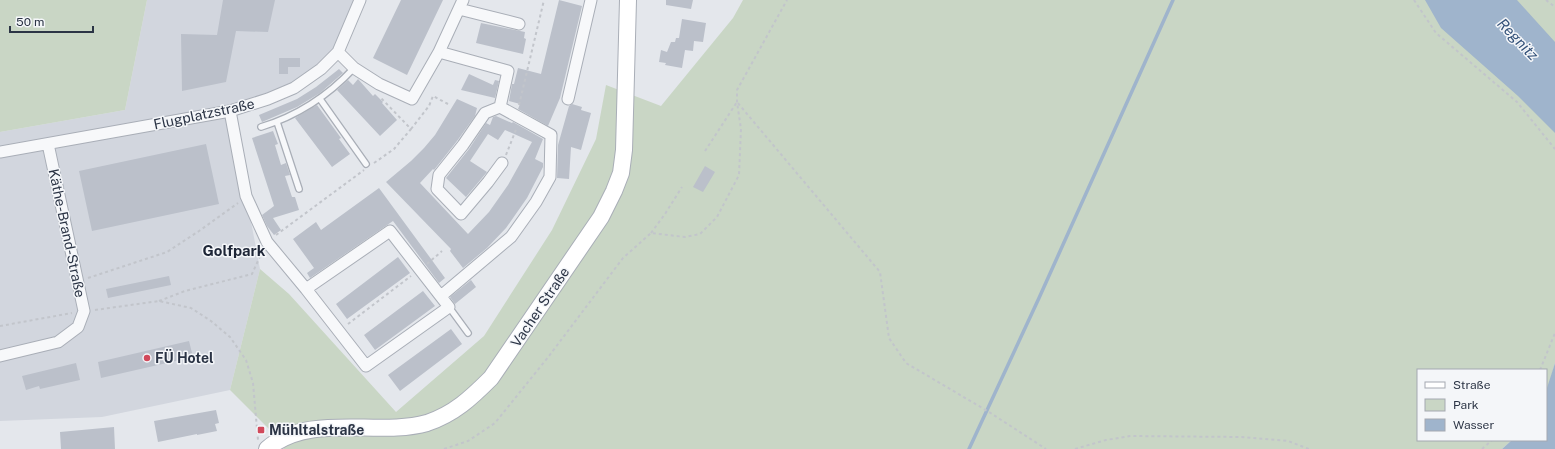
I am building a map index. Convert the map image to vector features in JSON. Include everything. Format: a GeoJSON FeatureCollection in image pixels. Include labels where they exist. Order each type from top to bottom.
{"type":"FeatureCollection","features":[{"type":"Feature","properties":{"kind":"street","name":"Flugplatzstraße"},"geometry":{"type":"LineString","coordinates":[[0,152],[230,110],[268,99],[294,88],[321,69],[338,52],[360,0]]}},
{"type":"Feature","properties":{"kind":"street"},"geometry":{"type":"LineString","coordinates":[[568,99],[591,0]]}},
{"type":"Feature","properties":{"kind":"street","name":"Vacher Straße"},"geometry":{"type":"LineString","coordinates":[[263,446],[272,444],[294,434],[330,427],[407,426],[426,423],[448,414],[471,399],[491,378],[601,217],[618,179],[624,150],[628,0]]}},
{"type":"Feature","properties":{"kind":"street"},"geometry":{"type":"LineString","coordinates":[[338,52],[354,68],[379,84],[412,99],[439,52],[461,4],[519,24]]}},
{"type":"Feature","properties":{"kind":"street"},"geometry":{"type":"LineString","coordinates":[[439,52],[508,71],[500,107]]}},
{"type":"Feature","properties":{"kind":"street"},"geometry":{"type":"LineString","coordinates":[[441,296],[511,237],[536,202],[550,177],[550,135],[500,107]]}},
{"type":"Feature","properties":{"kind":"street"},"geometry":{"type":"LineString","coordinates":[[500,107],[485,113],[439,176],[437,189],[461,214],[502,163]]}},
{"type":"Feature","properties":{"kind":"street"},"geometry":{"type":"LineString","coordinates":[[230,110],[246,196],[267,242],[366,366],[449,307],[390,230],[306,289]]}},
{"type":"Feature","properties":{"kind":"street","name":"Käthe-Brand-Straße"},"geometry":{"type":"LineString","coordinates":[[48,144],[84,311]]}},
{"type":"Feature","properties":{"kind":"street"},"geometry":{"type":"LineString","coordinates":[[0,356],[58,342],[78,327],[84,311]]}},
{"type":"Feature","properties":{"kind":"lane"},"geometry":{"type":"LineString","coordinates":[[261,127],[277,122],[302,110],[320,99],[341,82],[354,68]]}},
{"type":"Feature","properties":{"kind":"lane"},"geometry":{"type":"LineString","coordinates":[[320,99],[366,164]]}},
{"type":"Feature","properties":{"kind":"lane"},"geometry":{"type":"LineString","coordinates":[[277,122],[299,189]]}},
{"type":"Feature","properties":{"kind":"lane"},"geometry":{"type":"LineString","coordinates":[[449,307],[468,333]]}},
{"type":"Feature","properties":{"kind":"path"},"geometry":{"type":"LineString","coordinates":[[502,163],[520,121],[514,116],[519,104],[544,0]]}},
{"type":"Feature","properties":{"kind":"path"},"geometry":{"type":"LineString","coordinates":[[652,232],[684,237],[700,234],[717,217],[738,175],[741,129],[737,102],[737,90],[787,0]]}},
{"type":"Feature","properties":{"kind":"path"},"geometry":{"type":"LineString","coordinates":[[1414,0],[1436,33],[1516,102],[1555,149]]}},
{"type":"Feature","properties":{"kind":"path"},"geometry":{"type":"LineString","coordinates":[[1546,0],[1555,7]]}},
{"type":"Feature","properties":{"kind":"path"},"geometry":{"type":"LineString","coordinates":[[379,84],[374,90],[411,129]]}},
{"type":"Feature","properties":{"kind":"path"},"geometry":{"type":"LineString","coordinates":[[159,301],[185,291],[252,274],[267,242],[394,148],[411,129],[428,106],[433,96],[448,104]]}},
{"type":"Feature","properties":{"kind":"path"},"geometry":{"type":"LineString","coordinates":[[705,151],[737,102]]}},
{"type":"Feature","properties":{"kind":"path"},"geometry":{"type":"LineString","coordinates":[[737,102],[880,272],[889,338],[906,363],[989,412],[1046,449]]}},
{"type":"Feature","properties":{"kind":"path"},"geometry":{"type":"LineString","coordinates":[[444,449],[468,441],[495,423],[549,356],[623,258],[652,232],[682,187]]}},
{"type":"Feature","properties":{"kind":"path"},"geometry":{"type":"LineString","coordinates":[[77,281],[167,252],[200,231],[246,196]]}},
{"type":"Feature","properties":{"kind":"path"},"geometry":{"type":"LineString","coordinates":[[339,331],[421,269],[442,251]]}},
{"type":"Feature","properties":{"kind":"path","name":"Käthe-Brand-Straße"},"geometry":{"type":"LineString","coordinates":[[84,311],[159,301],[191,308],[211,321],[230,337],[246,360],[253,383],[258,435],[263,446]]}},
{"type":"Feature","properties":{"kind":"path"},"geometry":{"type":"LineString","coordinates":[[0,326],[84,311]]}},
{"type":"Feature","properties":{"kind":"path"},"geometry":{"type":"LineString","coordinates":[[1540,369],[1555,333]]}},
{"type":"Feature","properties":{"kind":"path"},"geometry":{"type":"LineString","coordinates":[[258,435],[261,430]]}},
{"type":"Feature","properties":{"kind":"path"},"geometry":{"type":"LineString","coordinates":[[1075,449],[1106,440],[1130,436],[1241,437],[1288,441],[1309,449]]}},
{"type":"Feature","properties":{"kind":"path"},"geometry":{"type":"LineString","coordinates":[[1482,449],[1491,441]]}},
{"type":"Feature","properties":{"kind":"shaded area"},"geometry":{"type":"Polygon","coordinates":[[[147,0],[360,0],[338,52],[294,88],[230,111],[260,269],[230,390],[102,417],[0,421],[0,132],[125,110],[147,0]]]}},
{"type":"Feature","properties":{"kind":"green space"},"geometry":{"type":"Polygon","coordinates":[[[0,0],[147,0],[125,110],[0,132],[0,0]]]}},
{"type":"Feature","properties":{"kind":"green space"},"geometry":{"type":"Polygon","coordinates":[[[743,0],[1555,0],[1555,363],[1548,388],[1547,390],[1547,369],[1417,369],[1417,441],[1511,441],[1502,449],[283,449],[286,446],[230,390],[260,269],[289,294],[396,412],[484,336],[552,230],[596,139],[606,85],[661,106],[733,18],[743,0]]]}},
{"type":"Feature","properties":{"kind":"water","name":"Regnitz"},"geometry":{"type":"Polygon","coordinates":[[[1425,0],[1517,0],[1555,42],[1555,133],[1518,96],[1441,28],[1425,0]]]}},
{"type":"Feature","properties":{"kind":"water"},"geometry":{"type":"Polygon","coordinates":[[[1555,363],[1555,449],[1502,449],[1511,441],[1547,441],[1547,388],[1555,363]]]}},
{"type":"Feature","properties":{"kind":"building"},"geometry":{"type":"Polygon","coordinates":[[[223,0],[275,0],[268,32],[236,31],[226,82],[182,91],[181,34],[217,35],[223,0]]]}},
{"type":"Feature","properties":{"kind":"building"},"geometry":{"type":"Polygon","coordinates":[[[401,0],[443,0],[407,75],[373,58],[401,0]]]}},
{"type":"Feature","properties":{"kind":"building"},"geometry":{"type":"Polygon","coordinates":[[[559,0],[582,6],[560,98],[548,126],[518,109],[520,104],[509,101],[512,84],[514,84],[518,68],[541,74],[559,0]]]}},
{"type":"Feature","properties":{"kind":"building"},"geometry":{"type":"Polygon","coordinates":[[[666,0],[693,0],[691,9],[666,5],[666,0]]]}},
{"type":"Feature","properties":{"kind":"building"},"geometry":{"type":"Polygon","coordinates":[[[682,19],[706,23],[703,42],[694,41],[693,51],[685,50],[682,68],[665,65],[666,63],[659,62],[661,50],[667,52],[671,42],[675,42],[676,38],[679,38],[682,19]]]}},
{"type":"Feature","properties":{"kind":"building"},"geometry":{"type":"Polygon","coordinates":[[[481,23],[525,32],[524,38],[526,39],[523,54],[476,43],[481,23]]]}},
{"type":"Feature","properties":{"kind":"building"},"geometry":{"type":"Polygon","coordinates":[[[279,58],[300,58],[300,67],[288,67],[288,74],[279,74],[279,58]]]}},
{"type":"Feature","properties":{"kind":"building"},"geometry":{"type":"Polygon","coordinates":[[[339,69],[343,73],[320,93],[297,107],[262,122],[259,115],[297,99],[316,87],[339,69]]]}},
{"type":"Feature","properties":{"kind":"building"},"geometry":{"type":"Polygon","coordinates":[[[469,74],[493,85],[495,80],[499,81],[495,98],[461,90],[469,74]]]}},
{"type":"Feature","properties":{"kind":"building"},"geometry":{"type":"Polygon","coordinates":[[[358,79],[373,96],[375,94],[383,102],[382,103],[397,120],[380,136],[337,90],[348,80],[353,85],[358,79]]]}},
{"type":"Feature","properties":{"kind":"building"},"geometry":{"type":"Polygon","coordinates":[[[457,99],[477,108],[475,116],[434,170],[433,169],[420,183],[468,234],[489,212],[508,185],[532,142],[505,130],[498,140],[488,134],[470,161],[487,172],[466,197],[446,178],[469,149],[486,123],[490,125],[493,117],[496,116],[512,123],[513,122],[543,139],[535,159],[543,163],[543,167],[527,198],[506,228],[487,248],[463,268],[450,251],[451,249],[386,182],[424,148],[435,135],[457,99]]]}},
{"type":"Feature","properties":{"kind":"building"},"geometry":{"type":"Polygon","coordinates":[[[572,104],[582,107],[581,110],[591,113],[581,150],[571,147],[569,179],[557,178],[558,145],[569,106],[572,104]]]}},
{"type":"Feature","properties":{"kind":"building"},"geometry":{"type":"Polygon","coordinates":[[[317,105],[341,138],[339,139],[350,154],[332,167],[295,118],[317,105]]]}},
{"type":"Feature","properties":{"kind":"building"},"geometry":{"type":"Polygon","coordinates":[[[273,131],[278,144],[275,145],[281,165],[286,163],[290,175],[285,176],[292,197],[295,197],[299,210],[273,218],[281,230],[274,235],[267,226],[262,215],[274,206],[252,138],[273,131]]]}},
{"type":"Feature","properties":{"kind":"building"},"geometry":{"type":"Polygon","coordinates":[[[206,144],[219,204],[92,231],[79,171],[206,144]]]}},
{"type":"Feature","properties":{"kind":"building"},"geometry":{"type":"Polygon","coordinates":[[[705,166],[715,172],[703,192],[693,187],[705,166]]]}},
{"type":"Feature","properties":{"kind":"building"},"geometry":{"type":"Polygon","coordinates":[[[379,188],[445,278],[439,283],[393,221],[310,278],[307,273],[314,268],[293,239],[316,222],[321,230],[379,188]]]}},
{"type":"Feature","properties":{"kind":"building"},"geometry":{"type":"Polygon","coordinates":[[[398,257],[410,273],[347,319],[336,304],[398,257]]]}},
{"type":"Feature","properties":{"kind":"building"},"geometry":{"type":"Polygon","coordinates":[[[169,276],[171,285],[108,298],[106,289],[169,276]]]}},
{"type":"Feature","properties":{"kind":"building"},"geometry":{"type":"Polygon","coordinates":[[[471,280],[476,287],[455,304],[450,297],[471,280]]]}},
{"type":"Feature","properties":{"kind":"building"},"geometry":{"type":"Polygon","coordinates":[[[423,291],[435,306],[375,350],[364,335],[423,291]]]}},
{"type":"Feature","properties":{"kind":"building"},"geometry":{"type":"Polygon","coordinates":[[[451,329],[462,344],[400,391],[388,375],[451,329]]]}},
{"type":"Feature","properties":{"kind":"building"},"geometry":{"type":"Polygon","coordinates":[[[189,341],[193,357],[101,378],[98,362],[189,341]]]}},
{"type":"Feature","properties":{"kind":"building"},"geometry":{"type":"Polygon","coordinates":[[[76,363],[80,380],[40,389],[39,386],[26,390],[22,376],[76,363]]]}},
{"type":"Feature","properties":{"kind":"building"},"geometry":{"type":"Polygon","coordinates":[[[216,410],[219,423],[215,424],[217,431],[158,442],[154,421],[216,410]]]}},
{"type":"Feature","properties":{"kind":"building"},"geometry":{"type":"Polygon","coordinates":[[[114,427],[115,449],[61,449],[60,432],[114,427]]]}},
{"type":"Feature","properties":{"kind":"waterway"},"geometry":{"type":"LineString","coordinates":[[969,449],[1039,298],[1173,0]]}},
{"type":"Feature","properties":{"kind":"place","name":"FÜ Hotel"},"geometry":{"type":"Point","coordinates":[147,358]}},
{"type":"Feature","properties":{"kind":"place","name":"Mühltalstraße"},"geometry":{"type":"Point","coordinates":[261,430]}},
{"type":"Feature","properties":{"kind":"district","name":"Golfpark"},"geometry":{"type":"Point","coordinates":[234,250]}}]}
